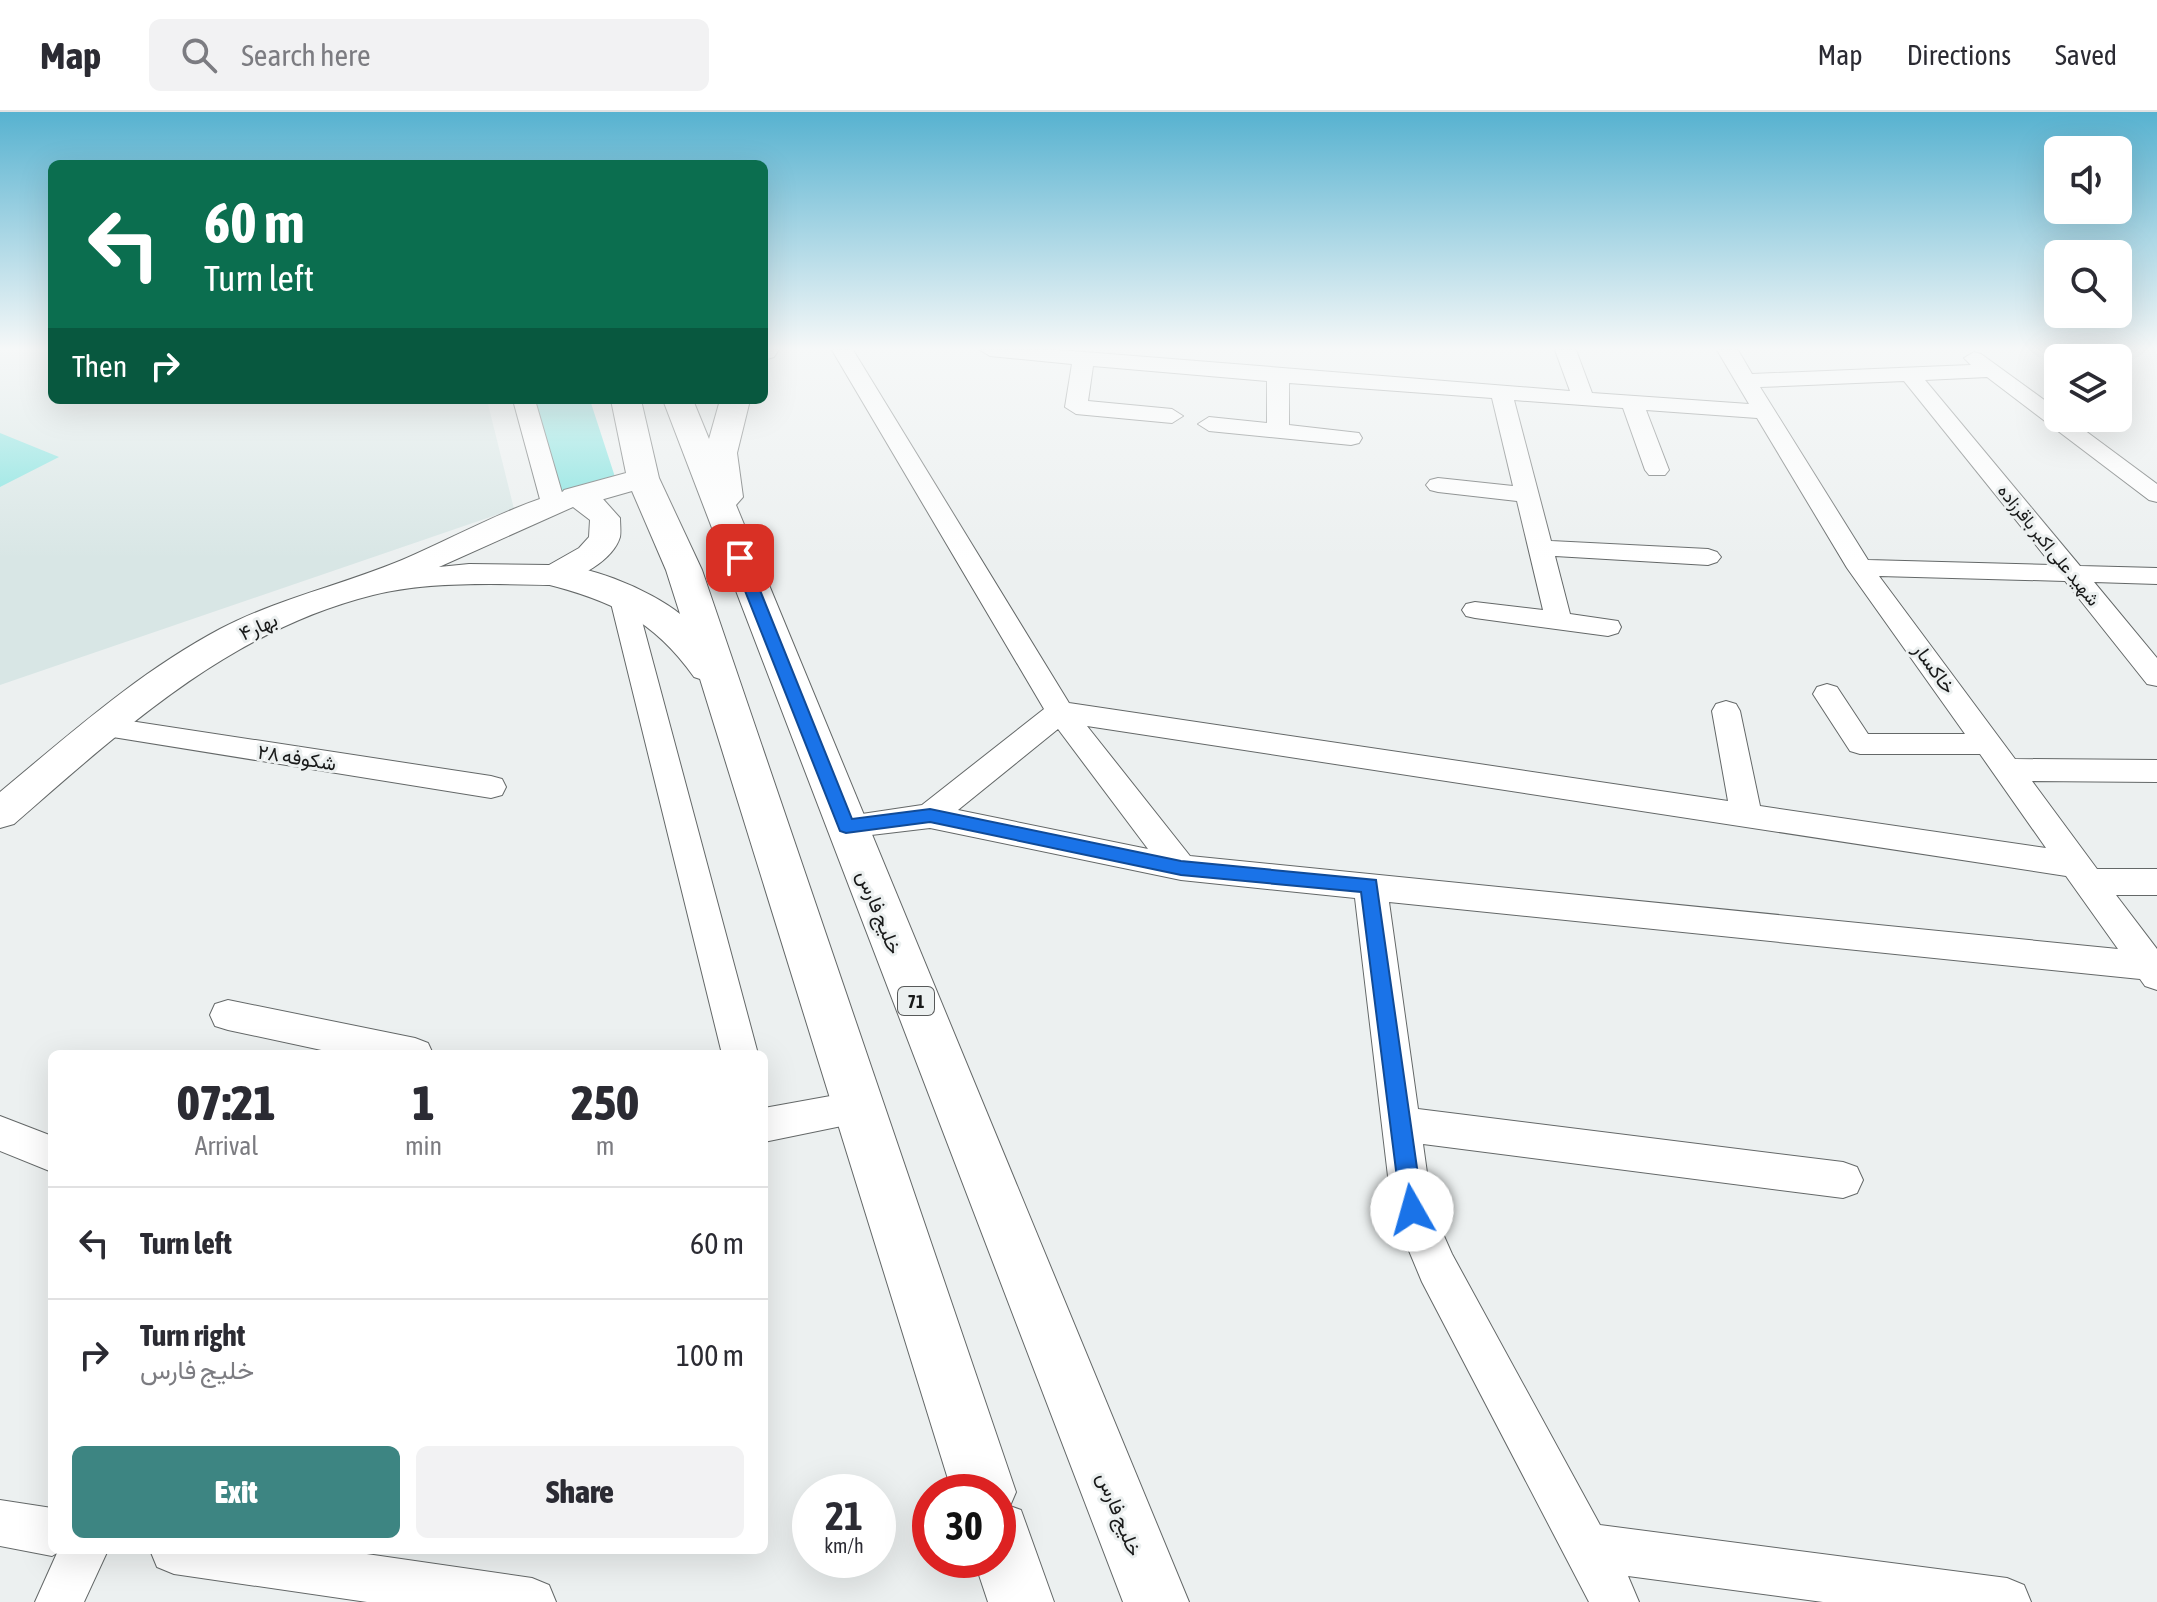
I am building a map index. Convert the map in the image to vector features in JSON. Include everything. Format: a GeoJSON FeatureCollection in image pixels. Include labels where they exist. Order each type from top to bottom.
{"type":"FeatureCollection","features":[{"type":"Feature","properties":{"kind":"highway"},"geometry":{"type":"LineString","coordinates":[[617,420],[684,570],[978,1474]]}},
{"type":"Feature","properties":{"kind":"highway"},"geometry":{"type":"LineString","coordinates":[[630,420],[643,478]]}},
{"type":"Feature","properties":{"kind":"highway","name":"خلیج فارس"},"geometry":{"type":"LineString","coordinates":[[686,420],[1156,1602]]}},
{"type":"Feature","properties":{"kind":"highway"},"geometry":{"type":"LineString","coordinates":[[730,420],[721,453],[724,485],[740,558]]}},
{"type":"Feature","properties":{"kind":"highway"},"geometry":{"type":"LineString","coordinates":[[564,500],[643,478]]}},
{"type":"Feature","properties":{"kind":"highway"},"geometry":{"type":"LineString","coordinates":[[555,575],[601,585],[645,604],[696,649],[723,691]]}},
{"type":"Feature","properties":{"kind":"highway"},"geometry":{"type":"LineString","coordinates":[[1013,1578],[1021,1602]]}},
{"type":"Feature","properties":{"kind":"street"},"geometry":{"type":"LineString","coordinates":[[368,585],[469,574],[555,575],[590,555],[604,538],[605,518],[592,505],[564,500],[532,420]]}},
{"type":"Feature","properties":{"kind":"street"},"geometry":{"type":"LineString","coordinates":[[884,420],[1060,712],[1181,868]]}},
{"type":"Feature","properties":{"kind":"street"},"geometry":{"type":"LineString","coordinates":[[1278,420],[1278,431]]}},
{"type":"Feature","properties":{"kind":"street"},"geometry":{"type":"LineString","coordinates":[[1508,420],[1559,621]]}},
{"type":"Feature","properties":{"kind":"street"},"geometry":{"type":"LineString","coordinates":[[1638,420],[1657,470]]}},
{"type":"Feature","properties":{"kind":"street","name":"خاکسار"},"geometry":{"type":"LineString","coordinates":[[1768,420],[1860,568],[2010,770],[2153,971]]}},
{"type":"Feature","properties":{"kind":"street","name":"شهید علی اکبر باقرزاده"},"geometry":{"type":"LineString","coordinates":[[1946,420],[2157,677]]}},
{"type":"Feature","properties":{"kind":"street"},"geometry":{"type":"LineString","coordinates":[[2055,420],[2157,495]]}},
{"type":"Feature","properties":{"kind":"street"},"geometry":{"type":"LineString","coordinates":[[1209,424],[1351,438]]}},
{"type":"Feature","properties":{"kind":"street"},"geometry":{"type":"LineString","coordinates":[[1438,485],[1527,495]]}},
{"type":"Feature","properties":{"kind":"street","name":"بهار۴"},"geometry":{"type":"LineString","coordinates":[[0,814],[104,727],[236,635],[293,610],[368,585],[564,500]]}},
{"type":"Feature","properties":{"kind":"street"},"geometry":{"type":"LineString","coordinates":[[1540,548],[1708,557]]}},
{"type":"Feature","properties":{"kind":"street"},"geometry":{"type":"LineString","coordinates":[[1860,568],[2157,576]]}},
{"type":"Feature","properties":{"kind":"street"},"geometry":{"type":"LineString","coordinates":[[622,595],[739,1050]]}},
{"type":"Feature","properties":{"kind":"street"},"geometry":{"type":"LineString","coordinates":[[1475,610],[1608,627]]}},
{"type":"Feature","properties":{"kind":"street"},"geometry":{"type":"LineString","coordinates":[[1827,694],[1860,744],[1991,744]]}},
{"type":"Feature","properties":{"kind":"street"},"geometry":{"type":"LineString","coordinates":[[1726,711],[1746,815]]}},
{"type":"Feature","properties":{"kind":"street"},"geometry":{"type":"LineString","coordinates":[[930,816],[1060,712],[1746,815],[2083,874],[2157,882]]}},
{"type":"Feature","properties":{"kind":"street","name":"شکوفه ۲۸"},"geometry":{"type":"LineString","coordinates":[[104,727],[491,787]]}},
{"type":"Feature","properties":{"kind":"street"},"geometry":{"type":"LineString","coordinates":[[2010,770],[2157,771]]}},
{"type":"Feature","properties":{"kind":"street"},"geometry":{"type":"LineString","coordinates":[[846,826],[930,816],[1181,868],[1370,885],[2153,971]]}},
{"type":"Feature","properties":{"kind":"street"},"geometry":{"type":"LineString","coordinates":[[1370,885],[1412,1210],[1437,1268],[1615,1602]]}},
{"type":"Feature","properties":{"kind":"street"},"geometry":{"type":"LineString","coordinates":[[228,1015],[396,1050]]}},
{"type":"Feature","properties":{"kind":"street"},"geometry":{"type":"LineString","coordinates":[[768,1124],[858,1108]]}},
{"type":"Feature","properties":{"kind":"street"},"geometry":{"type":"LineString","coordinates":[[1401,1124],[1843,1180]]}},
{"type":"Feature","properties":{"kind":"street"},"geometry":{"type":"LineString","coordinates":[[0,1133],[48,1152]]}},
{"type":"Feature","properties":{"kind":"street"},"geometry":{"type":"LineString","coordinates":[[0,1523],[48,1531]]}},
{"type":"Feature","properties":{"kind":"street"},"geometry":{"type":"LineString","coordinates":[[1585,1547],[2007,1602]]}},
{"type":"Feature","properties":{"kind":"street"},"geometry":{"type":"LineString","coordinates":[[59,1602],[82,1554]]}},
{"type":"Feature","properties":{"kind":"street"},"geometry":{"type":"LineString","coordinates":[[202,1554],[532,1602]]}},
{"type":"Feature","properties":{"kind":"shaded area"},"geometry":{"type":"Polygon","coordinates":[[[0,420],[492,420],[514,509],[0,685],[0,420]]]}},
{"type":"Feature","properties":{"kind":"shaded area"},"geometry":{"type":"Polygon","coordinates":[[[538,420],[596,420],[615,477],[559,493],[538,420]]]}},
{"type":"Feature","properties":{"kind":"shaded area"},"geometry":{"type":"Polygon","coordinates":[[[0,433],[59,457],[0,487],[0,433]]]}},
{"type":"Feature","properties":{"kind":"route"},"geometry":{"type":"LineString","coordinates":[[740,558],[846,826],[930,816],[1181,868],[1370,885],[1412,1210]]}}]}
